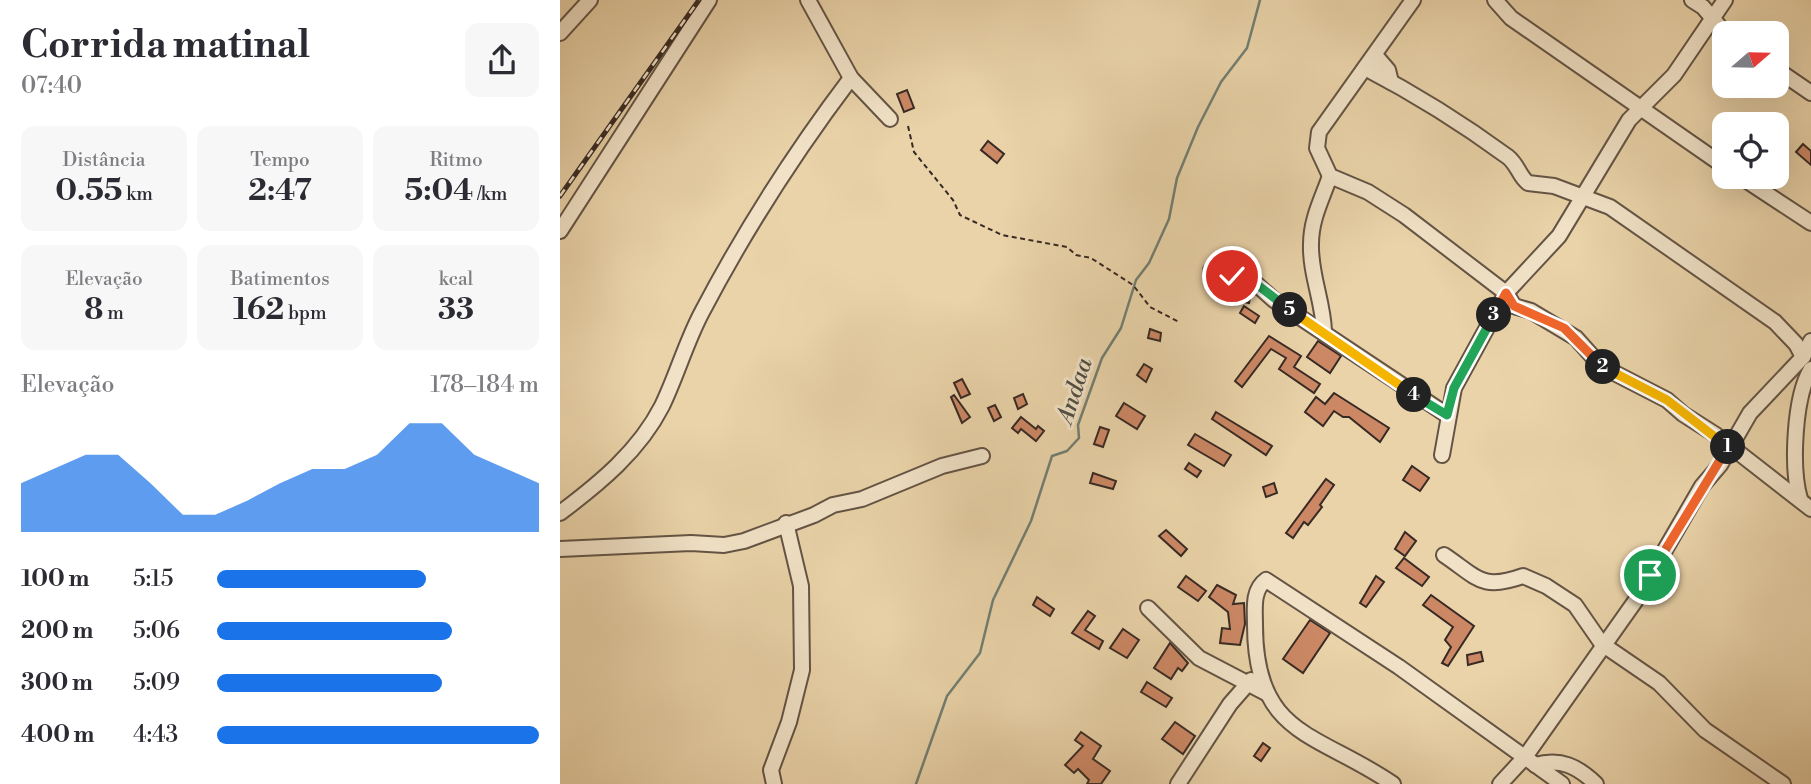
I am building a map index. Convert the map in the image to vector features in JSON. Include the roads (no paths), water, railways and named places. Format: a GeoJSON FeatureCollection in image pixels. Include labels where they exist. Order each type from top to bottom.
{"type":"FeatureCollection","features":[{"type":"Feature","properties":{"kind":"street"},"geometry":{"type":"LineString","coordinates":[[560,33],[590,0]]}},
{"type":"Feature","properties":{"kind":"street"},"geometry":{"type":"LineString","coordinates":[[560,231],[709,0]]}},
{"type":"Feature","properties":{"kind":"street"},"geometry":{"type":"LineString","coordinates":[[808,0],[851,78],[890,119]]}},
{"type":"Feature","properties":{"kind":"street"},"geometry":{"type":"LineString","coordinates":[[1413,0],[1319,132],[1317,148],[1330,176],[1368,192],[1404,215],[1506,293],[1514,306],[1531,311],[1576,338],[1601,366],[1667,400],[1811,509]]}},
{"type":"Feature","properties":{"kind":"street"},"geometry":{"type":"LineString","coordinates":[[1495,0],[1511,18],[1712,158]]}},
{"type":"Feature","properties":{"kind":"street"},"geometry":{"type":"LineString","coordinates":[[1692,0],[1703,7],[1711,20]]}},
{"type":"Feature","properties":{"kind":"street"},"geometry":{"type":"LineString","coordinates":[[1423,402],[1431,415],[1442,455],[1447,415],[1454,388],[1478,349],[1506,293],[1559,236],[1629,120],[1674,75],[1725,0]]}},
{"type":"Feature","properties":{"kind":"street"},"geometry":{"type":"LineString","coordinates":[[1375,55],[1388,69],[1391,82]]}},
{"type":"Feature","properties":{"kind":"street"},"geometry":{"type":"LineString","coordinates":[[1365,68],[1468,127],[1483,142],[1517,164],[1522,179],[1528,183],[1554,186],[1610,207],[1775,322],[1808,361]]}},
{"type":"Feature","properties":{"kind":"street"},"geometry":{"type":"LineString","coordinates":[[560,513],[608,476],[645,433],[662,405],[701,313],[801,145],[851,78]]}},
{"type":"Feature","properties":{"kind":"street"},"geometry":{"type":"LineString","coordinates":[[1789,78],[1811,93]]}},
{"type":"Feature","properties":{"kind":"street"},"geometry":{"type":"LineString","coordinates":[[1324,331],[1323,306],[1311,245],[1315,214],[1330,176]]}},
{"type":"Feature","properties":{"kind":"street"},"geometry":{"type":"LineString","coordinates":[[1759,189],[1811,223]]}},
{"type":"Feature","properties":{"kind":"street"},"geometry":{"type":"LineString","coordinates":[[1210,270],[1255,283],[1274,300],[1324,331],[1423,402],[1447,415]]}},
{"type":"Feature","properties":{"kind":"street"},"geometry":{"type":"LineString","coordinates":[[1800,499],[1796,486],[1798,419],[1811,341]]}},
{"type":"Feature","properties":{"kind":"street"},"geometry":{"type":"LineString","coordinates":[[1500,784],[1530,761],[1602,644],[1636,600],[1750,413],[1808,361]]}},
{"type":"Feature","properties":{"kind":"street"},"geometry":{"type":"LineString","coordinates":[[560,549],[691,543],[724,545],[744,541],[786,523],[814,515],[833,505],[862,499],[942,467],[982,457]]}},
{"type":"Feature","properties":{"kind":"street"},"geometry":{"type":"LineString","coordinates":[[774,784],[771,771],[789,722],[802,670],[801,586],[786,523]]}},
{"type":"Feature","properties":{"kind":"street"},"geometry":{"type":"LineString","coordinates":[[1444,555],[1485,583],[1506,582],[1523,576],[1539,582],[1575,605],[1602,644],[1659,683],[1705,730],[1783,784]]}},
{"type":"Feature","properties":{"kind":"street"},"geometry":{"type":"LineString","coordinates":[[1393,784],[1329,746],[1301,734],[1266,694],[1257,670],[1256,593],[1266,580],[1399,667],[1562,784]]}},
{"type":"Feature","properties":{"kind":"street"},"geometry":{"type":"LineString","coordinates":[[1148,608],[1199,658],[1266,694]]}},
{"type":"Feature","properties":{"kind":"street"},"geometry":{"type":"LineString","coordinates":[[1178,784],[1230,704],[1249,687],[1257,670]]}},
{"type":"Feature","properties":{"kind":"street"},"geometry":{"type":"LineString","coordinates":[[1530,761],[1565,762],[1596,784]]}},
{"type":"Feature","properties":{"kind":"waterway","name":"Andaa"},"geometry":{"type":"LineString","coordinates":[[916,784],[947,696],[980,653],[993,600],[1031,521],[1052,456],[1067,451],[1079,438],[1078,425],[1102,358],[1121,328],[1136,280],[1149,263],[1169,219],[1177,178],[1198,127],[1221,82],[1247,48],[1260,0]]}},
{"type":"Feature","properties":{"kind":"railway"},"geometry":{"type":"LineString","coordinates":[[560,196],[699,0]]}}]}
